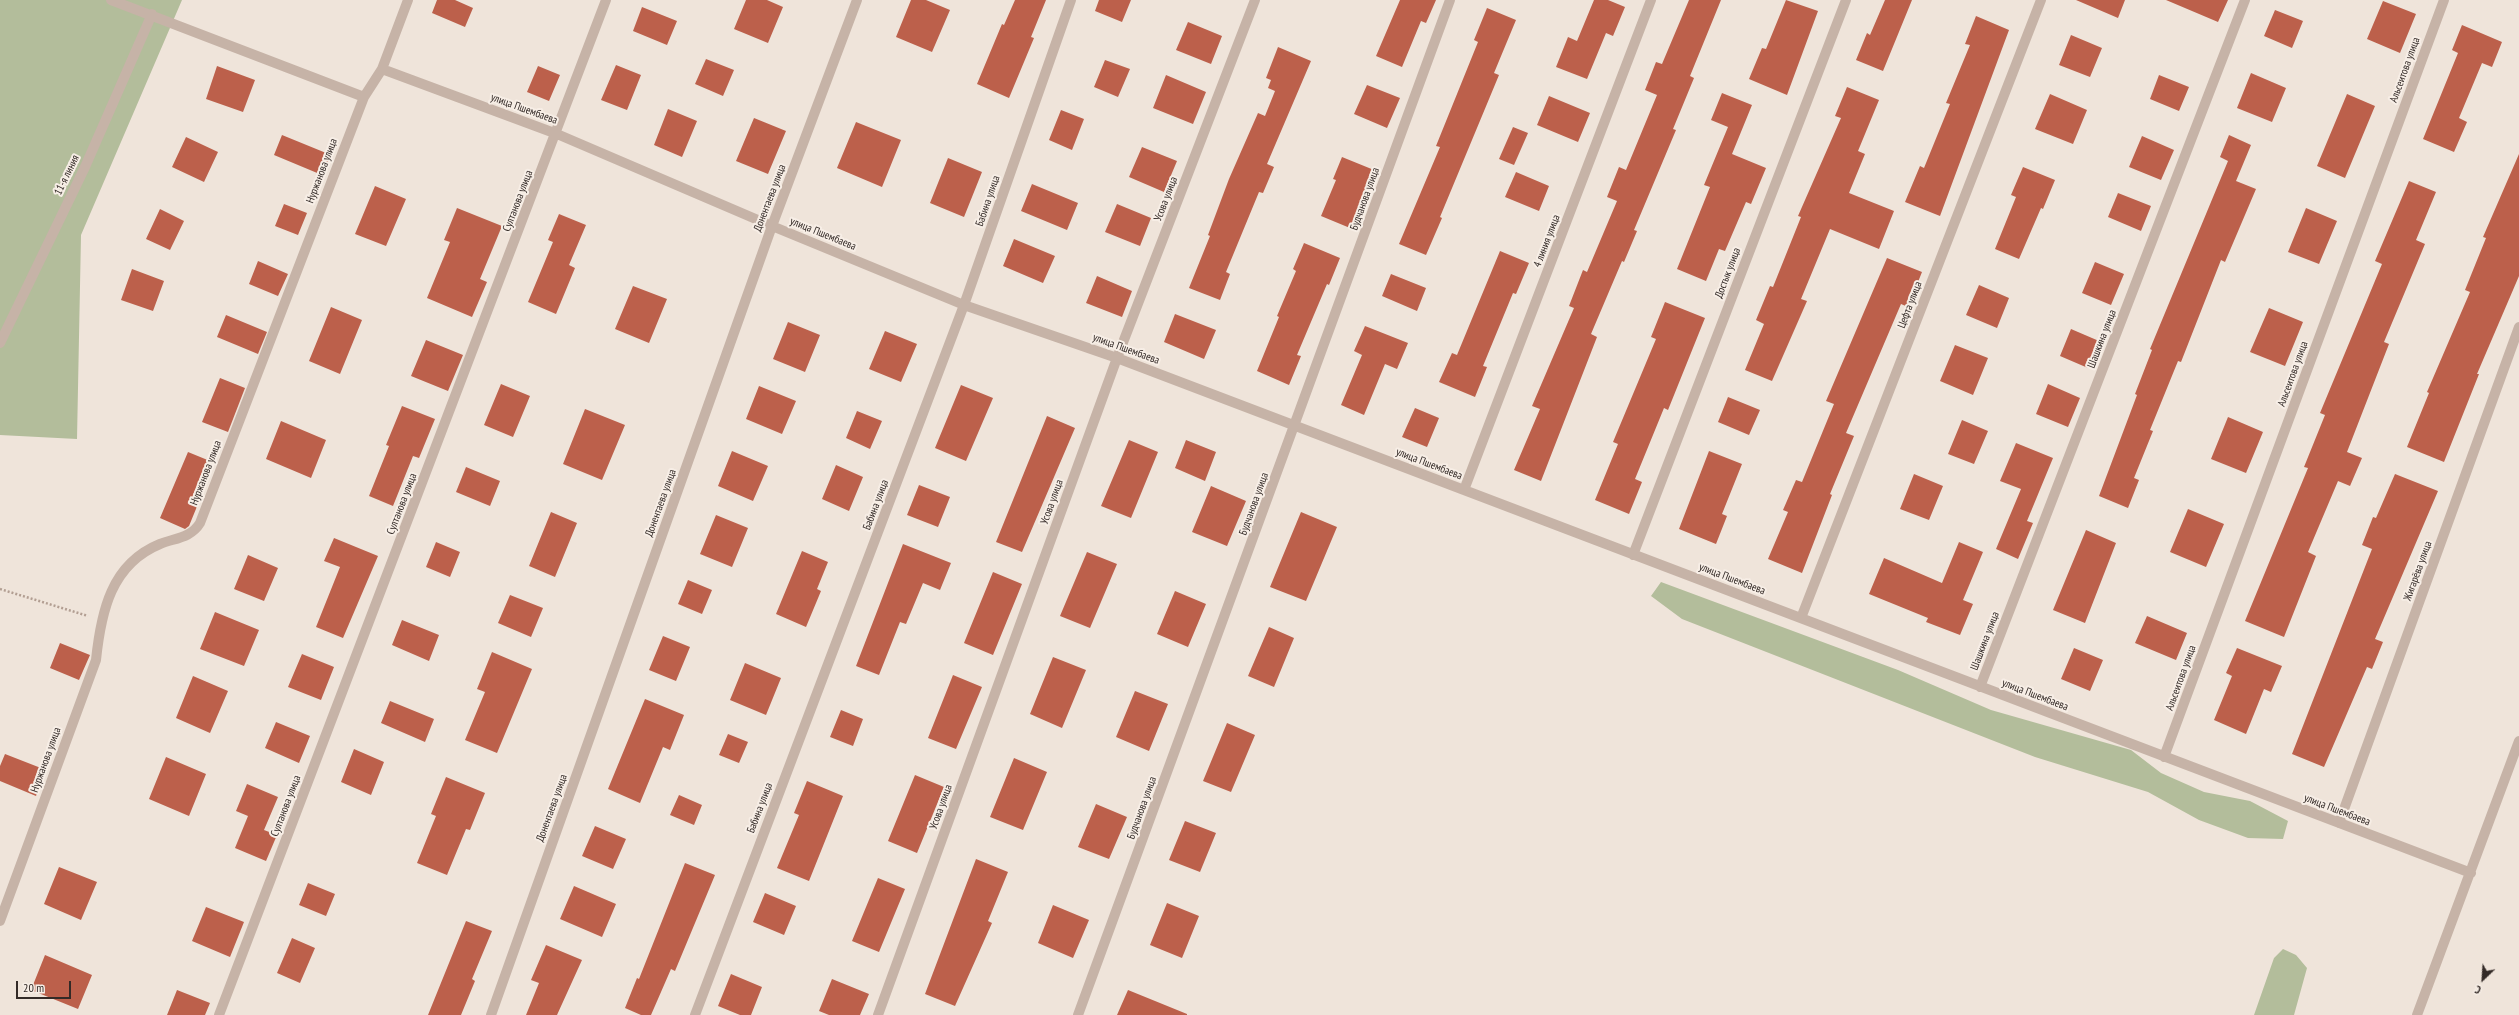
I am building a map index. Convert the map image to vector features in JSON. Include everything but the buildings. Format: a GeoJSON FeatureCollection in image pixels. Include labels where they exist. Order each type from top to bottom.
{"type":"FeatureCollection","features":[{"type":"Feature","properties":{"kind":"street"},"geometry":{"type":"LineString","coordinates":[[111,0],[152,14],[364,97]]}},
{"type":"Feature","properties":{"kind":"street","name":"Нуржанова улица"},"geometry":{"type":"LineString","coordinates":[[0,921],[96,660],[100,619],[122,571],[126,567],[140,554],[188,535],[195,530],[200,523],[364,97],[382,69],[408,0]]}},
{"type":"Feature","properties":{"kind":"street","name":"Султанова улица"},"geometry":{"type":"LineString","coordinates":[[219,1015],[557,134],[606,0]]}},
{"type":"Feature","properties":{"kind":"street","name":"Донентаева улица"},"geometry":{"type":"LineString","coordinates":[[491,1015],[772,226],[857,0]]}},
{"type":"Feature","properties":{"kind":"street","name":"Бабина улица"},"geometry":{"type":"LineString","coordinates":[[694,1015],[964,305],[1071,0]]}},
{"type":"Feature","properties":{"kind":"street","name":"Усова улица"},"geometry":{"type":"LineString","coordinates":[[878,1015],[1117,358],[1255,0]]}},
{"type":"Feature","properties":{"kind":"street","name":"Будчанова улица"},"geometry":{"type":"LineString","coordinates":[[1078,1015],[1296,426],[1450,0]]}},
{"type":"Feature","properties":{"kind":"street","name":"4 линия улица"},"geometry":{"type":"LineString","coordinates":[[1464,490],[1651,0]]}},
{"type":"Feature","properties":{"kind":"street","name":"Достык улица"},"geometry":{"type":"LineString","coordinates":[[1633,554],[1846,0]]}},
{"type":"Feature","properties":{"kind":"street","name":"Цефта улица"},"geometry":{"type":"LineString","coordinates":[[1802,618],[2040,0]]}},
{"type":"Feature","properties":{"kind":"street","name":"Шашкина улица"},"geometry":{"type":"LineString","coordinates":[[1980,687],[2245,0]]}},
{"type":"Feature","properties":{"kind":"street","name":"Альсеитова улица"},"geometry":{"type":"LineString","coordinates":[[2164,757],[2444,0]]}},
{"type":"Feature","properties":{"kind":"street","name":"11-я линия"},"geometry":{"type":"LineString","coordinates":[[0,343],[85,167],[152,14]]}},
{"type":"Feature","properties":{"kind":"street","name":"улица Пшембаева"},"geometry":{"type":"LineString","coordinates":[[382,69],[557,134],[772,226],[964,305],[1117,358],[2471,873]]}},
{"type":"Feature","properties":{"kind":"street","name":"Жигарёва улица"},"geometry":{"type":"LineString","coordinates":[[2339,823],[2519,327]]}},
{"type":"Feature","properties":{"kind":"street"},"geometry":{"type":"LineString","coordinates":[[2417,1015],[2519,741]]}},
{"type":"Feature","properties":{"kind":"path"},"geometry":{"type":"LineString","coordinates":[[0,589],[100,619]]}},
{"type":"Feature","properties":{"kind":"green space"},"geometry":{"type":"Polygon","coordinates":[[[0,0],[182,0],[81,235],[77,439],[0,435],[0,0]]]}},
{"type":"Feature","properties":{"kind":"green space"},"geometry":{"type":"Polygon","coordinates":[[[1661,582],[1898,670],[1991,710],[2131,750],[2161,773],[2204,792],[2250,801],[2288,821],[2283,839],[2248,838],[2199,820],[2148,792],[2035,757],[1682,619],[1651,596],[1661,582]]]}},
{"type":"Feature","properties":{"kind":"green space"},"geometry":{"type":"Polygon","coordinates":[[[2283,949],[2296,955],[2307,968],[2294,1015],[2254,1015],[2274,958],[2283,949]]]}}]}
